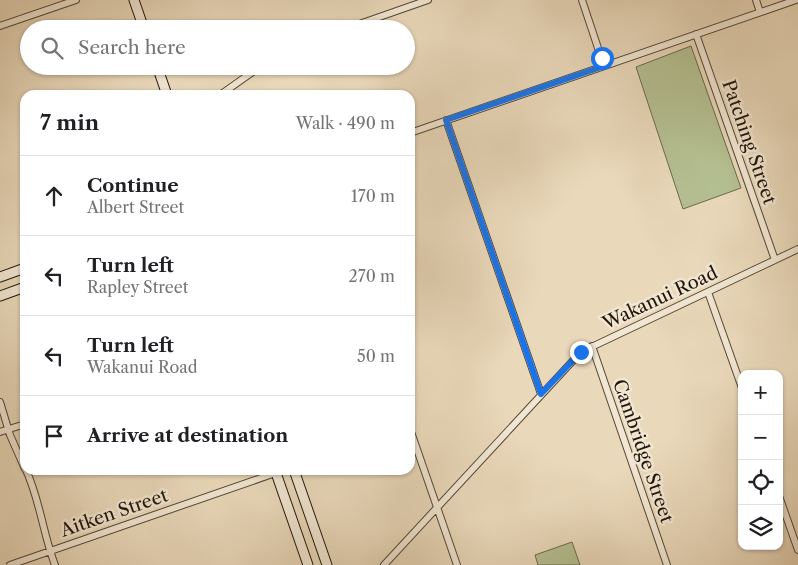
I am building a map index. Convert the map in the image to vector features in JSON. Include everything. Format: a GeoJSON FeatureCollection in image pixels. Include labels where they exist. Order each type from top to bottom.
{"type":"FeatureCollection","features":[{"type":"Feature","properties":{"kind":"street"},"geometry":{"type":"LineString","coordinates":[[0,26],[76,0]]}},
{"type":"Feature","properties":{"kind":"street"},"geometry":{"type":"LineString","coordinates":[[134,0],[141,20]]}},
{"type":"Feature","properties":{"kind":"street"},"geometry":{"type":"LineString","coordinates":[[371,20],[428,0]]}},
{"type":"Feature","properties":{"kind":"street"},"geometry":{"type":"LineString","coordinates":[[582,0],[604,66]]}},
{"type":"Feature","properties":{"kind":"street"},"geometry":{"type":"LineString","coordinates":[[756,0],[760,12]]}},
{"type":"Feature","properties":{"kind":"street"},"geometry":{"type":"LineString","coordinates":[[415,131],[796,0]]}},
{"type":"Feature","properties":{"kind":"street","name":"Patching Street"},"geometry":{"type":"LineString","coordinates":[[696,34],[775,260]]}},
{"type":"Feature","properties":{"kind":"street"},"geometry":{"type":"LineString","coordinates":[[159,75],[164,90]]}},
{"type":"Feature","properties":{"kind":"street"},"geometry":{"type":"LineString","coordinates":[[227,90],[248,75]]}},
{"type":"Feature","properties":{"kind":"street"},"geometry":{"type":"LineString","coordinates":[[446,120],[541,394]]}},
{"type":"Feature","properties":{"kind":"street","name":"Wakanui Road"},"geometry":{"type":"LineString","coordinates":[[384,565],[581,352],[798,249]]}},
{"type":"Feature","properties":{"kind":"street"},"geometry":{"type":"LineString","coordinates":[[0,276],[20,270]]}},
{"type":"Feature","properties":{"kind":"street"},"geometry":{"type":"LineString","coordinates":[[0,296],[20,289]]}},
{"type":"Feature","properties":{"kind":"street"},"geometry":{"type":"LineString","coordinates":[[708,292],[738,377]]}},
{"type":"Feature","properties":{"kind":"street","name":"Cambridge Street"},"geometry":{"type":"LineString","coordinates":[[592,346],[667,565]]}},
{"type":"Feature","properties":{"kind":"street"},"geometry":{"type":"LineString","coordinates":[[0,402],[8,429],[20,457]]}},
{"type":"Feature","properties":{"kind":"street"},"geometry":{"type":"LineString","coordinates":[[0,432],[20,425]]}},
{"type":"Feature","properties":{"kind":"street"},"geometry":{"type":"LineString","coordinates":[[415,444],[457,565]]}},
{"type":"Feature","properties":{"kind":"street"},"geometry":{"type":"LineString","coordinates":[[28,475],[35,489],[55,565]]}},
{"type":"Feature","properties":{"kind":"street","name":"Aitken Street"},"geometry":{"type":"LineString","coordinates":[[10,565],[267,475]]}},
{"type":"Feature","properties":{"kind":"street"},"geometry":{"type":"LineString","coordinates":[[279,475],[308,565]]}},
{"type":"Feature","properties":{"kind":"street"},"geometry":{"type":"LineString","coordinates":[[296,475],[327,565]]}},
{"type":"Feature","properties":{"kind":"street"},"geometry":{"type":"LineString","coordinates":[[782,505],[798,550]]}},
{"type":"Feature","properties":{"kind":"green space"},"geometry":{"type":"Polygon","coordinates":[[[691,46],[741,188],[683,209],[636,67],[691,46]]]}},
{"type":"Feature","properties":{"kind":"green space"},"geometry":{"type":"Polygon","coordinates":[[[572,542],[580,565],[538,565],[535,555],[572,542]]]}},
{"type":"Feature","properties":{"kind":"route"},"geometry":{"type":"LineString","coordinates":[[581,352],[541,394],[446,120],[604,66],[602,58]]}}]}
